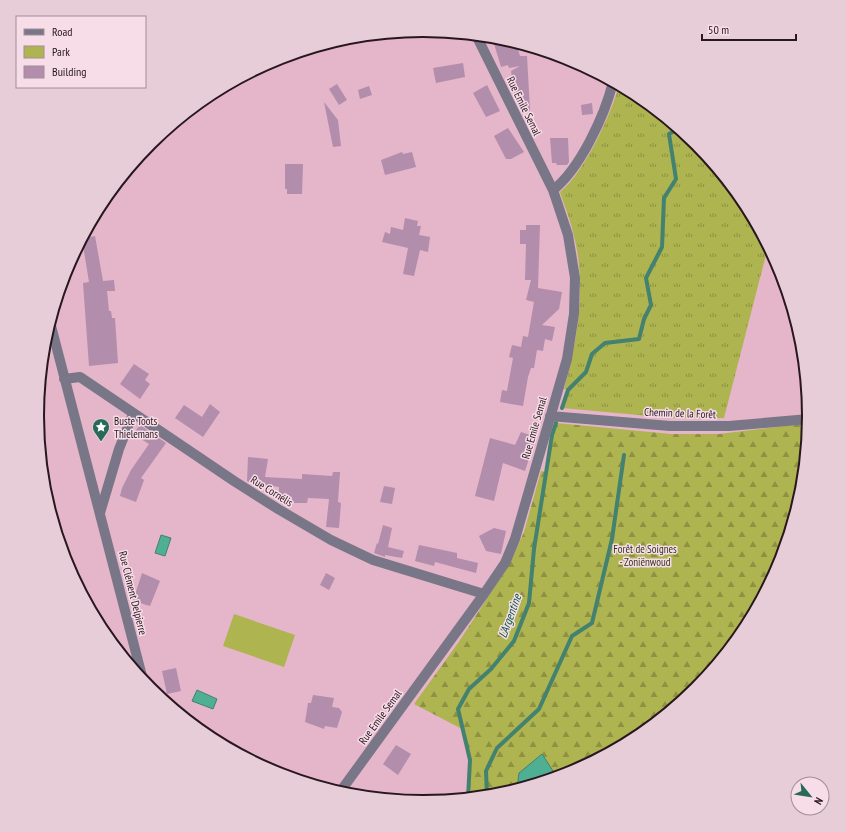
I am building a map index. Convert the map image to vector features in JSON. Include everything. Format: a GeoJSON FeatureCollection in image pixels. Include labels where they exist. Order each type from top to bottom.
{"type":"FeatureCollection","features":[{"type":"Feature","properties":{"kind":"street","name":"Rue Emile Semal"},"geometry":{"type":"LineString","coordinates":[[344,787],[505,563],[515,540],[567,359],[574,314],[575,278],[568,235],[553,190],[479,41]]}},
{"type":"Feature","properties":{"kind":"street"},"geometry":{"type":"LineString","coordinates":[[553,190],[563,182],[574,169],[605,109],[611,88]]}},
{"type":"Feature","properties":{"kind":"street","name":"Rue Clément Delpierre"},"geometry":{"type":"LineString","coordinates":[[53,334],[140,668]]}},
{"type":"Feature","properties":{"kind":"street","name":"Rue Cornélis"},"geometry":{"type":"LineString","coordinates":[[64,379],[80,377],[278,510],[331,540],[373,560],[484,594]]}},
{"type":"Feature","properties":{"kind":"street"},"geometry":{"type":"LineString","coordinates":[[100,513],[119,449],[133,414]]}},
{"type":"Feature","properties":{"kind":"street","name":"Chemin de la Forêt"},"geometry":{"type":"LineString","coordinates":[[550,416],[670,426],[729,426],[802,420]]}},
{"type":"Feature","properties":{"kind":"green space"},"geometry":{"type":"Polygon","coordinates":[[[617,91],[634,101],[654,115],[691,148],[724,185],[738,205],[766,255],[724,418],[671,418],[562,408],[568,390],[564,389],[577,331],[580,291],[577,252],[572,227],[560,192],[578,171],[596,143],[617,91]]]}},
{"type":"Feature","properties":{"kind":"green space","name":"Forêt de Soignes - Zoniënwoud"},"geometry":{"type":"Polygon","coordinates":[[[556,423],[671,434],[719,434],[802,424],[799,465],[795,490],[782,538],[763,584],[751,606],[724,647],[708,666],[673,701],[654,717],[634,731],[591,756],[554,772],[542,754],[519,773],[518,783],[468,792],[470,760],[462,729],[414,704],[458,643],[509,565],[524,532],[541,471],[546,472],[552,435],[556,423]]]}},
{"type":"Feature","properties":{"kind":"green space"},"geometry":{"type":"Polygon","coordinates":[[[234,614],[295,635],[284,667],[223,646],[234,614]]]}},
{"type":"Feature","properties":{"kind":"shaded area"},"geometry":{"type":"Polygon","coordinates":[[[161,535],[171,538],[165,556],[155,553],[161,535]]]}},
{"type":"Feature","properties":{"kind":"shaded area"},"geometry":{"type":"Polygon","coordinates":[[[197,690],[217,699],[213,709],[192,701],[197,690]]]}},
{"type":"Feature","properties":{"kind":"shaded area"},"geometry":{"type":"Polygon","coordinates":[[[542,754],[554,772],[518,783],[519,773],[542,754]]]}},
{"type":"Feature","properties":{"kind":"building"},"geometry":{"type":"Polygon","coordinates":[[[494,44],[518,49],[520,56],[527,56],[530,110],[521,110],[515,99],[511,71],[520,66],[509,68],[508,65],[501,67],[494,44]]]}},
{"type":"Feature","properties":{"kind":"building"},"geometry":{"type":"Polygon","coordinates":[[[463,63],[465,77],[436,83],[433,68],[463,63]]]}},
{"type":"Feature","properties":{"kind":"building"},"geometry":{"type":"Polygon","coordinates":[[[337,84],[347,100],[339,105],[329,89],[337,84]]]}},
{"type":"Feature","properties":{"kind":"building"},"geometry":{"type":"Polygon","coordinates":[[[487,85],[500,111],[486,117],[473,93],[487,85]]]}},
{"type":"Feature","properties":{"kind":"building"},"geometry":{"type":"Polygon","coordinates":[[[369,86],[372,95],[360,99],[358,90],[369,86]]]}},
{"type":"Feature","properties":{"kind":"building"},"geometry":{"type":"Polygon","coordinates":[[[324,102],[338,120],[341,146],[333,147],[324,102]]]}},
{"type":"Feature","properties":{"kind":"building"},"geometry":{"type":"Polygon","coordinates":[[[592,103],[593,114],[582,115],[581,105],[592,103]]]}},
{"type":"Feature","properties":{"kind":"building"},"geometry":{"type":"Polygon","coordinates":[[[508,128],[524,152],[511,159],[506,159],[494,136],[508,128]]]}},
{"type":"Feature","properties":{"kind":"building"},"geometry":{"type":"Polygon","coordinates":[[[550,138],[568,138],[569,162],[567,165],[557,165],[556,163],[552,163],[550,138]]]}},
{"type":"Feature","properties":{"kind":"building"},"geometry":{"type":"Polygon","coordinates":[[[402,152],[403,154],[412,152],[416,167],[385,175],[381,160],[402,152]]]}},
{"type":"Feature","properties":{"kind":"building"},"geometry":{"type":"Polygon","coordinates":[[[285,164],[303,164],[302,194],[287,194],[287,189],[285,189],[285,164]]]}},
{"type":"Feature","properties":{"kind":"building"},"geometry":{"type":"Polygon","coordinates":[[[405,218],[418,221],[417,226],[421,226],[419,235],[430,237],[428,252],[420,250],[414,276],[403,274],[408,248],[382,242],[385,232],[390,234],[391,227],[403,230],[405,218]]]}},
{"type":"Feature","properties":{"kind":"building"},"geometry":{"type":"Polygon","coordinates":[[[526,225],[540,225],[538,288],[562,292],[559,309],[542,325],[555,327],[552,341],[545,339],[543,351],[537,350],[534,368],[531,368],[528,377],[523,406],[500,402],[502,390],[507,391],[513,358],[509,357],[512,345],[521,347],[523,336],[528,337],[534,302],[526,300],[531,280],[525,280],[526,244],[520,244],[520,230],[526,230],[526,225]]]}},
{"type":"Feature","properties":{"kind":"building"},"geometry":{"type":"Polygon","coordinates":[[[95,236],[103,281],[114,280],[115,291],[107,291],[109,311],[111,311],[112,318],[115,318],[118,363],[89,366],[83,283],[89,282],[83,247],[89,237],[95,236]]]}},
{"type":"Feature","properties":{"kind":"building"},"geometry":{"type":"Polygon","coordinates":[[[134,364],[149,374],[145,380],[150,384],[140,399],[120,384],[134,364]]]}},
{"type":"Feature","properties":{"kind":"building"},"geometry":{"type":"Polygon","coordinates":[[[210,404],[220,412],[203,437],[175,418],[184,405],[202,417],[210,404]]]}},
{"type":"Feature","properties":{"kind":"building"},"geometry":{"type":"Polygon","coordinates":[[[140,425],[166,443],[141,478],[144,480],[136,502],[120,496],[122,488],[131,470],[149,444],[133,434],[140,425]]]}},
{"type":"Feature","properties":{"kind":"building"},"geometry":{"type":"Polygon","coordinates":[[[521,432],[536,437],[525,471],[503,463],[494,501],[475,496],[490,438],[515,445],[521,432]]]}},
{"type":"Feature","properties":{"kind":"building"},"geometry":{"type":"Polygon","coordinates":[[[248,457],[268,459],[265,477],[302,479],[302,474],[332,476],[333,472],[340,472],[338,502],[341,503],[339,528],[326,527],[329,499],[308,498],[307,503],[292,503],[292,497],[279,496],[279,487],[250,483],[247,481],[248,457]]]}},
{"type":"Feature","properties":{"kind":"building"},"geometry":{"type":"Polygon","coordinates":[[[384,486],[395,488],[392,504],[380,502],[384,486]]]}},
{"type":"Feature","properties":{"kind":"building"},"geometry":{"type":"Polygon","coordinates":[[[383,525],[392,528],[388,547],[404,551],[402,558],[385,555],[385,557],[374,553],[383,525]]]}},
{"type":"Feature","properties":{"kind":"building"},"geometry":{"type":"Polygon","coordinates":[[[494,528],[506,531],[501,554],[486,551],[479,536],[494,528]]]}},
{"type":"Feature","properties":{"kind":"building"},"geometry":{"type":"Polygon","coordinates":[[[419,545],[457,553],[457,558],[478,563],[476,573],[435,562],[434,566],[415,561],[419,545]]]}},
{"type":"Feature","properties":{"kind":"building"},"geometry":{"type":"Polygon","coordinates":[[[142,573],[160,581],[150,606],[133,601],[142,573]]]}},
{"type":"Feature","properties":{"kind":"building"},"geometry":{"type":"Polygon","coordinates":[[[326,573],[335,578],[329,590],[320,585],[326,573]]]}},
{"type":"Feature","properties":{"kind":"building"},"geometry":{"type":"Polygon","coordinates":[[[176,668],[181,691],[167,694],[162,671],[176,668]]]}},
{"type":"Feature","properties":{"kind":"building"},"geometry":{"type":"Polygon","coordinates":[[[313,695],[334,698],[332,707],[339,708],[342,712],[337,728],[325,726],[324,729],[305,722],[308,703],[311,703],[313,695]]]}},
{"type":"Feature","properties":{"kind":"building"},"geometry":{"type":"Polygon","coordinates":[[[396,745],[411,754],[398,775],[383,764],[396,745]]]}},
{"type":"Feature","properties":{"kind":"waterway","name":"L'Argentine"},"geometry":{"type":"LineString","coordinates":[[562,408],[568,390],[586,372],[592,354],[605,343],[639,339],[644,319],[651,305],[646,278],[662,247],[664,198],[676,179],[669,134],[674,131]]}},
{"type":"Feature","properties":{"kind":"waterway","name":"L'Argentine"},"geometry":{"type":"LineString","coordinates":[[468,792],[470,760],[458,709],[469,689],[491,669],[514,641],[529,603],[534,549],[552,435],[556,423]]}},
{"type":"Feature","properties":{"kind":"waterway","name":"L'Argentine"},"geometry":{"type":"LineString","coordinates":[[487,790],[486,771],[497,748],[539,709],[572,636],[592,623],[612,539],[624,455]]}},
{"type":"Feature","properties":{"kind":"place","name":"Buste Toots Thielemans"},"geometry":{"type":"Point","coordinates":[101,442]}}]}
